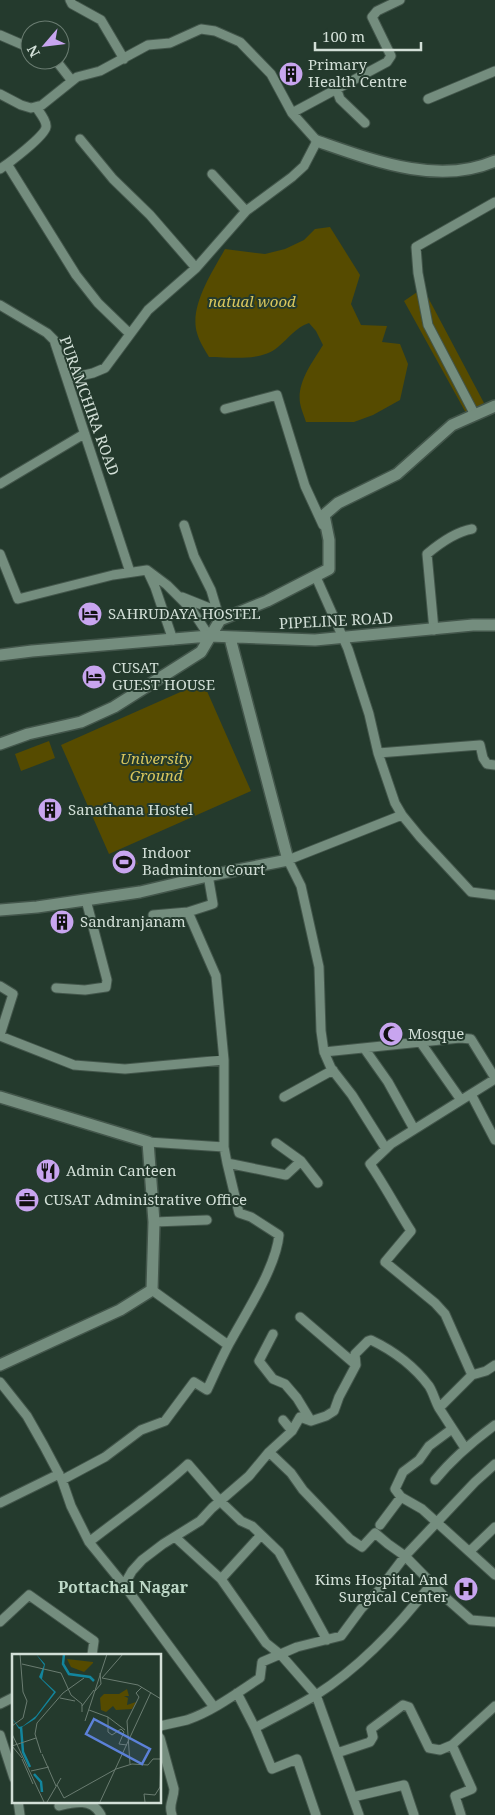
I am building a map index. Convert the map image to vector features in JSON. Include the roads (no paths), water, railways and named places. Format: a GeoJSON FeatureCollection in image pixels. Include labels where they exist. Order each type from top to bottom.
{"type":"FeatureCollection","features":[{"type":"Feature","properties":{"kind":"street"},"geometry":{"type":"LineString","coordinates":[[70,0],[72,4],[101,20],[124,59]]}},
{"type":"Feature","properties":{"kind":"street"},"geometry":{"type":"LineString","coordinates":[[292,113],[390,59],[391,56],[372,17],[377,12],[400,0]]}},
{"type":"Feature","properties":{"kind":"street"},"geometry":{"type":"LineString","coordinates":[[0,94],[31,108],[42,105],[77,77],[100,71],[148,45],[170,43],[201,29],[215,31],[240,42],[271,74],[292,113],[317,142],[385,164],[407,168],[460,170],[495,161]]}},
{"type":"Feature","properties":{"kind":"street"},"geometry":{"type":"LineString","coordinates":[[0,35],[20,44]]}},
{"type":"Feature","properties":{"kind":"street"},"geometry":{"type":"LineString","coordinates":[[63,70],[72,81]]}},
{"type":"Feature","properties":{"kind":"street"},"geometry":{"type":"LineString","coordinates":[[428,99],[495,70]]}},
{"type":"Feature","properties":{"kind":"street"},"geometry":{"type":"LineString","coordinates":[[336,88],[340,99],[365,123]]}},
{"type":"Feature","properties":{"kind":"street"},"geometry":{"type":"LineString","coordinates":[[36,106],[46,124],[46,130],[26,149],[3,166],[76,275],[98,303],[130,334]]}},
{"type":"Feature","properties":{"kind":"street"},"geometry":{"type":"LineString","coordinates":[[80,139],[113,179],[150,215],[196,268]]}},
{"type":"Feature","properties":{"kind":"street"},"geometry":{"type":"LineString","coordinates":[[67,379],[105,368],[148,310],[196,268],[246,211],[304,166],[317,142]]}},
{"type":"Feature","properties":{"kind":"street"},"geometry":{"type":"LineString","coordinates":[[212,174],[246,211]]}},
{"type":"Feature","properties":{"kind":"street"},"geometry":{"type":"LineString","coordinates":[[475,415],[428,325],[418,273],[416,247],[495,202]]}},
{"type":"Feature","properties":{"kind":"street","name":"PURAMCHIRA ROAD"},"geometry":{"type":"LineString","coordinates":[[0,306],[47,333],[54,340],[130,572]]}},
{"type":"Feature","properties":{"kind":"street"},"geometry":{"type":"LineString","coordinates":[[225,409],[277,395],[305,486],[328,536]]}},
{"type":"Feature","properties":{"kind":"street"},"geometry":{"type":"LineString","coordinates":[[176,594],[218,616],[267,600],[329,570],[328,536],[324,515],[338,503],[397,474],[452,425],[495,406]]}},
{"type":"Feature","properties":{"kind":"street"},"geometry":{"type":"LineString","coordinates":[[0,484],[84,434]]}},
{"type":"Feature","properties":{"kind":"street"},"geometry":{"type":"LineString","coordinates":[[0,744],[28,734],[81,722],[114,707],[201,652],[218,616],[211,590],[194,556],[184,525]]}},
{"type":"Feature","properties":{"kind":"street"},"geometry":{"type":"LineString","coordinates":[[434,630],[427,554],[440,542],[472,529]]}},
{"type":"Feature","properties":{"kind":"street"},"geometry":{"type":"LineString","coordinates":[[0,554],[18,599],[113,575],[147,570],[192,610],[209,636]]}},
{"type":"Feature","properties":{"kind":"street"},"geometry":{"type":"LineString","coordinates":[[147,570],[173,640]]}},
{"type":"Feature","properties":{"kind":"street"},"geometry":{"type":"LineString","coordinates":[[316,577],[343,637],[359,682],[378,753],[395,803],[402,815],[471,892],[495,895]]}},
{"type":"Feature","properties":{"kind":"street","name":"PIPELINE ROAD"},"geometry":{"type":"LineString","coordinates":[[0,655],[209,636],[315,640],[473,625],[495,625]]}},
{"type":"Feature","properties":{"kind":"street"},"geometry":{"type":"LineString","coordinates":[[230,638],[288,860],[301,886],[319,967],[321,1031],[324,1052],[333,1070],[352,1095],[386,1149]]}},
{"type":"Feature","properties":{"kind":"street"},"geometry":{"type":"LineString","coordinates":[[378,753],[480,745],[483,758],[487,764],[495,765]]}},
{"type":"Feature","properties":{"kind":"street"},"geometry":{"type":"LineString","coordinates":[[0,910],[37,907],[140,892],[288,860],[402,815]]}},
{"type":"Feature","properties":{"kind":"street"},"geometry":{"type":"LineString","coordinates":[[152,915],[188,912],[213,904],[208,876]]}},
{"type":"Feature","properties":{"kind":"street"},"geometry":{"type":"LineString","coordinates":[[56,988],[85,990],[106,987],[107,980],[86,900]]}},
{"type":"Feature","properties":{"kind":"street"},"geometry":{"type":"LineString","coordinates":[[4,1501],[105,1457],[141,1430],[165,1421],[194,1382],[207,1390],[228,1345],[264,1281],[278,1245],[279,1235],[251,1217],[239,1213],[224,1147],[224,1060],[216,976],[188,912]]}},
{"type":"Feature","properties":{"kind":"street"},"geometry":{"type":"LineString","coordinates":[[0,986],[13,994],[0,1035],[74,1065],[125,1069],[224,1060]]}},
{"type":"Feature","properties":{"kind":"street"},"geometry":{"type":"LineString","coordinates":[[324,1052],[460,1038],[471,1039],[495,1079],[414,1129],[386,1149],[370,1164],[411,1231],[385,1262],[435,1303],[445,1314],[472,1375]]}},
{"type":"Feature","properties":{"kind":"street"},"geometry":{"type":"LineString","coordinates":[[421,1043],[461,1100]]}},
{"type":"Feature","properties":{"kind":"street"},"geometry":{"type":"LineString","coordinates":[[364,1048],[388,1082],[414,1129]]}},
{"type":"Feature","properties":{"kind":"street"},"geometry":{"type":"LineString","coordinates":[[284,1097],[333,1070]]}},
{"type":"Feature","properties":{"kind":"street"},"geometry":{"type":"LineString","coordinates":[[470,1094],[495,1140]]}},
{"type":"Feature","properties":{"kind":"street"},"geometry":{"type":"LineString","coordinates":[[0,1097],[148,1142],[224,1147]]}},
{"type":"Feature","properties":{"kind":"street"},"geometry":{"type":"LineString","coordinates":[[148,1142],[154,1222],[152,1290]]}},
{"type":"Feature","properties":{"kind":"street"},"geometry":{"type":"LineString","coordinates":[[276,1144],[301,1161],[318,1183]]}},
{"type":"Feature","properties":{"kind":"street"},"geometry":{"type":"LineString","coordinates":[[227,1163],[286,1175],[301,1161]]}},
{"type":"Feature","properties":{"kind":"street"},"geometry":{"type":"LineString","coordinates":[[154,1222],[207,1220]]}},
{"type":"Feature","properties":{"kind":"street"},"geometry":{"type":"LineString","coordinates":[[152,1290],[228,1345]]}},
{"type":"Feature","properties":{"kind":"street"},"geometry":{"type":"LineString","coordinates":[[0,1365],[120,1310],[152,1290]]}},
{"type":"Feature","properties":{"kind":"street"},"geometry":{"type":"LineString","coordinates":[[300,1317],[356,1365]]}},
{"type":"Feature","properties":{"kind":"street"},"geometry":{"type":"LineString","coordinates":[[273,1334],[259,1361],[273,1379],[286,1384],[310,1421]]}},
{"type":"Feature","properties":{"kind":"street"},"geometry":{"type":"LineString","coordinates":[[124,1585],[132,1571],[142,1560],[200,1521],[249,1476],[269,1452],[292,1430],[300,1417],[310,1421],[326,1416],[334,1411],[339,1397],[356,1365],[355,1354],[368,1341],[373,1341],[398,1354],[430,1388],[439,1408],[465,1448]]}},
{"type":"Feature","properties":{"kind":"street"},"geometry":{"type":"LineString","coordinates":[[439,1408],[472,1375],[486,1371],[495,1365]]}},
{"type":"Feature","properties":{"kind":"street"},"geometry":{"type":"LineString","coordinates":[[0,1382],[27,1416],[60,1477],[71,1506],[89,1542],[124,1585],[214,1707]]}},
{"type":"Feature","properties":{"kind":"street"},"geometry":{"type":"LineString","coordinates":[[283,1420],[292,1430]]}},
{"type":"Feature","properties":{"kind":"street"},"geometry":{"type":"LineString","coordinates":[[435,1480],[451,1460],[495,1425]]}},
{"type":"Feature","properties":{"kind":"street"},"geometry":{"type":"LineString","coordinates":[[452,1429],[429,1446],[419,1460],[403,1472],[395,1489],[402,1497],[422,1510],[495,1575]]}},
{"type":"Feature","properties":{"kind":"street"},"geometry":{"type":"LineString","coordinates":[[269,1452],[291,1473],[309,1496],[350,1539],[362,1547],[375,1532],[405,1556],[446,1598],[471,1620],[495,1622]]}},
{"type":"Feature","properties":{"kind":"street"},"geometry":{"type":"LineString","coordinates":[[89,1542],[162,1488],[188,1464],[220,1501],[241,1521],[252,1526],[279,1552],[327,1640]]}},
{"type":"Feature","properties":{"kind":"street"},"geometry":{"type":"LineString","coordinates":[[161,1726],[190,1719],[214,1707],[260,1678],[262,1662],[297,1648],[342,1636],[361,1609],[380,1589],[405,1556],[475,1482],[495,1464]]}},
{"type":"Feature","properties":{"kind":"street"},"geometry":{"type":"LineString","coordinates":[[380,1525],[402,1497]]}},
{"type":"Feature","properties":{"kind":"street"},"geometry":{"type":"LineString","coordinates":[[470,1552],[495,1527]]}},
{"type":"Feature","properties":{"kind":"street"},"geometry":{"type":"LineString","coordinates":[[221,1579],[261,1536]]}},
{"type":"Feature","properties":{"kind":"street"},"geometry":{"type":"LineString","coordinates":[[175,1537],[221,1579],[266,1643],[281,1655],[316,1695],[359,1815]]}},
{"type":"Feature","properties":{"kind":"street"},"geometry":{"type":"LineString","coordinates":[[255,1728],[316,1695],[353,1668],[388,1637],[432,1583]]}},
{"type":"Feature","properties":{"kind":"street"},"geometry":{"type":"LineString","coordinates":[[0,1622],[29,1594],[94,1641],[92,1654]]}},
{"type":"Feature","properties":{"kind":"street"},"geometry":{"type":"LineString","coordinates":[[236,1693],[255,1728],[272,1769],[297,1759],[316,1815]]}},
{"type":"Feature","properties":{"kind":"street"},"geometry":{"type":"LineString","coordinates":[[0,1704],[12,1698]]}},
{"type":"Feature","properties":{"kind":"street"},"geometry":{"type":"LineString","coordinates":[[337,1753],[370,1742],[373,1737],[371,1729],[403,1705],[409,1707],[429,1748],[440,1750],[452,1745],[495,1706]]}},
{"type":"Feature","properties":{"kind":"street"},"geometry":{"type":"LineString","coordinates":[[0,1735],[12,1772]]}},
{"type":"Feature","properties":{"kind":"street"},"geometry":{"type":"LineString","coordinates":[[161,1742],[174,1789],[174,1796],[170,1806],[172,1815]]}},
{"type":"Feature","properties":{"kind":"street"},"geometry":{"type":"LineString","coordinates":[[452,1745],[472,1789],[455,1796],[461,1815]]}},
{"type":"Feature","properties":{"kind":"street"},"geometry":{"type":"LineString","coordinates":[[353,1797],[404,1785],[414,1815]]}},
{"type":"Feature","properties":{"kind":"street"},"geometry":{"type":"LineString","coordinates":[[18,1802],[20,1815]]}},
{"type":"Feature","properties":{"kind":"street"},"geometry":{"type":"LineString","coordinates":[[59,1806],[75,1802],[90,1803],[95,1806],[101,1815]]}},
{"type":"Feature","properties":{"kind":"place","name":"Primary Health Centre"},"geometry":{"type":"Point","coordinates":[291,74]}},
{"type":"Feature","properties":{"kind":"place","name":"SAHRUDAYA HOSTEL"},"geometry":{"type":"Point","coordinates":[90,614]}},
{"type":"Feature","properties":{"kind":"place","name":"CUSAT GUEST HOUSE"},"geometry":{"type":"Point","coordinates":[94,677]}},
{"type":"Feature","properties":{"kind":"place","name":"Sanathana Hostel"},"geometry":{"type":"Point","coordinates":[50,810]}},
{"type":"Feature","properties":{"kind":"place","name":"Indoor Badminton Court"},"geometry":{"type":"Point","coordinates":[124,862]}},
{"type":"Feature","properties":{"kind":"place","name":"Sandranjanam"},"geometry":{"type":"Point","coordinates":[62,922]}},
{"type":"Feature","properties":{"kind":"place","name":"Mosque"},"geometry":{"type":"Point","coordinates":[391,1034]}},
{"type":"Feature","properties":{"kind":"place","name":"Admin Canteen"},"geometry":{"type":"Point","coordinates":[48,1171]}},
{"type":"Feature","properties":{"kind":"place","name":"CUSAT Administrative Office"},"geometry":{"type":"Point","coordinates":[27,1200]}},
{"type":"Feature","properties":{"kind":"place","name":"Kims Hospital And Surgical Center"},"geometry":{"type":"Point","coordinates":[466,1589]}},
{"type":"Feature","properties":{"kind":"district","name":"Pottachal Nagar"},"geometry":{"type":"Point","coordinates":[123,1587]}},
{"type":"Feature","properties":{"kind":"park label","name":"natual wood"},"geometry":{"type":"Point","coordinates":[252,302]}},
{"type":"Feature","properties":{"kind":"park label","name":"University Ground"},"geometry":{"type":"Point","coordinates":[156,768]}}]}
